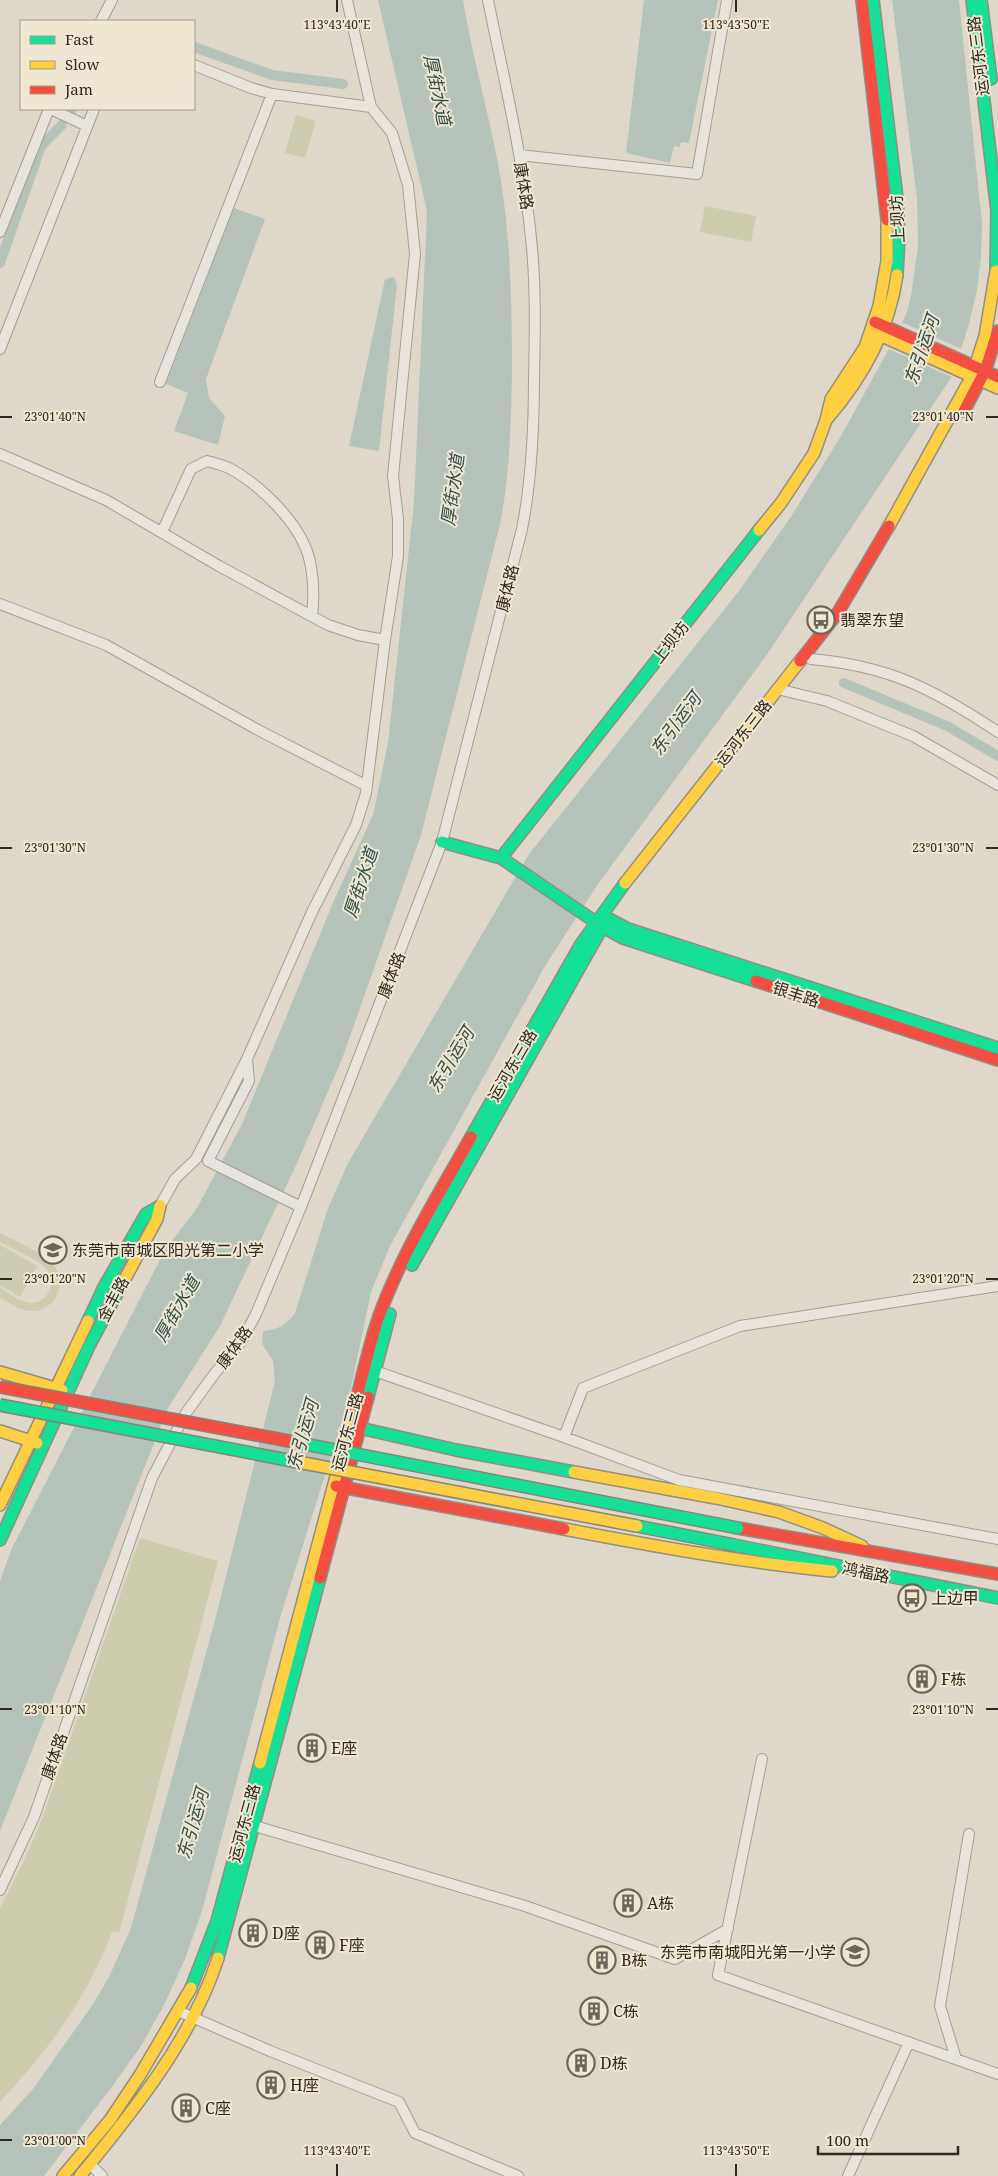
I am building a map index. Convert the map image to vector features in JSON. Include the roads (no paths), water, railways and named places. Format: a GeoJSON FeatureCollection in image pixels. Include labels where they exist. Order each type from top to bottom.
{"type":"FeatureCollection","features":[{"type":"Feature","properties":{"kind":"street"},"geometry":{"type":"LineString","coordinates":[[102,20],[112,0]]}},
{"type":"Feature","properties":{"kind":"street"},"geometry":{"type":"LineString","coordinates":[[160,1206],[175,1179],[196,1158],[247,1059],[312,912],[356,825],[366,786],[398,556],[398,519],[393,476],[415,254],[408,185],[392,133],[371,107],[347,0]]}},
{"type":"Feature","properties":{"kind":"street","name":"康体路"},"geometry":{"type":"LineString","coordinates":[[0,1890],[34,1816],[152,1478],[186,1412],[250,1328],[301,1207],[442,842],[517,549],[530,487],[533,438],[534,296],[528,207],[488,0]]}},
{"type":"Feature","properties":{"kind":"street"},"geometry":{"type":"LineString","coordinates":[[519,155],[697,174],[727,0]]}},
{"type":"Feature","properties":{"kind":"street","name":"上坝坊"},"geometry":{"type":"LineString","coordinates":[[862,0],[884,179],[888,234],[882,331]]}},
{"type":"Feature","properties":{"kind":"street","name":"上坝坊"},"geometry":{"type":"LineString","coordinates":[[501,858],[781,503],[814,453],[826,420],[840,405],[874,350],[895,291],[899,237],[873,0]]}},
{"type":"Feature","properties":{"kind":"street","name":"运河东三路"},"geometry":{"type":"LineString","coordinates":[[63,2176],[110,2120],[195,1981],[249,1824],[354,1427],[368,1353],[379,1317],[421,1226],[581,944],[603,922],[782,690],[837,614],[979,374],[991,311],[998,236],[997,211],[972,0]]}},
{"type":"Feature","properties":{"kind":"street","name":"运河东三路"},"geometry":{"type":"LineString","coordinates":[[981,0],[998,140]]}},
{"type":"Feature","properties":{"kind":"street"},"geometry":{"type":"LineString","coordinates":[[195,65],[250,88],[272,94],[371,107]]}},
{"type":"Feature","properties":{"kind":"street"},"geometry":{"type":"LineString","coordinates":[[160,382],[272,94]]}},
{"type":"Feature","properties":{"kind":"street"},"geometry":{"type":"LineString","coordinates":[[0,232],[50,110]]}},
{"type":"Feature","properties":{"kind":"street"},"geometry":{"type":"LineString","coordinates":[[52,110],[87,126]]}},
{"type":"Feature","properties":{"kind":"street"},"geometry":{"type":"LineString","coordinates":[[0,349],[94,110]]}},
{"type":"Feature","properties":{"kind":"street"},"geometry":{"type":"LineString","coordinates":[[882,331],[979,374],[998,388]]}},
{"type":"Feature","properties":{"kind":"street","name":"运河东三路"},"geometry":{"type":"LineString","coordinates":[[782,690],[811,659],[844,618],[873,571],[979,374],[998,331]]}},
{"type":"Feature","properties":{"kind":"street"},"geometry":{"type":"LineString","coordinates":[[979,374],[998,377]]}},
{"type":"Feature","properties":{"kind":"street"},"geometry":{"type":"LineString","coordinates":[[0,454],[106,500],[219,566],[328,625],[358,635],[385,640]]}},
{"type":"Feature","properties":{"kind":"street"},"geometry":{"type":"LineString","coordinates":[[162,532],[191,469],[207,461],[228,468],[260,490],[294,526],[310,560],[314,594],[312,616]]}},
{"type":"Feature","properties":{"kind":"street"},"geometry":{"type":"LineString","coordinates":[[0,604],[106,645],[258,730],[366,786]]}},
{"type":"Feature","properties":{"kind":"street"},"geometry":{"type":"LineString","coordinates":[[811,659],[862,666],[912,682],[958,706],[998,732]]}},
{"type":"Feature","properties":{"kind":"street"},"geometry":{"type":"LineString","coordinates":[[782,690],[827,702],[913,736],[998,785]]}},
{"type":"Feature","properties":{"kind":"street"},"geometry":{"type":"LineString","coordinates":[[442,842],[501,858],[603,922]]}},
{"type":"Feature","properties":{"kind":"street","name":"运河东三路"},"geometry":{"type":"LineString","coordinates":[[354,1427],[375,1371],[388,1319],[404,1281],[430,1230],[603,922]]}},
{"type":"Feature","properties":{"kind":"street","name":"银丰路"},"geometry":{"type":"LineString","coordinates":[[603,922],[628,928],[998,1048]]}},
{"type":"Feature","properties":{"kind":"street","name":"银丰路"},"geometry":{"type":"LineString","coordinates":[[603,922],[623,938],[998,1060]]}},
{"type":"Feature","properties":{"kind":"street"},"geometry":{"type":"LineString","coordinates":[[247,1059],[249,1081],[208,1161],[301,1207]]}},
{"type":"Feature","properties":{"kind":"street","name":"金丰路"},"geometry":{"type":"LineString","coordinates":[[0,1505],[104,1287],[146,1214],[160,1206]]}},
{"type":"Feature","properties":{"kind":"street","name":"金丰路"},"geometry":{"type":"LineString","coordinates":[[0,1540],[68,1391],[116,1293],[157,1220],[160,1206]]}},
{"type":"Feature","properties":{"kind":"street"},"geometry":{"type":"LineString","coordinates":[[564,1437],[583,1388],[740,1326],[998,1286]]}},
{"type":"Feature","properties":{"kind":"street"},"geometry":{"type":"LineString","coordinates":[[375,1371],[564,1437],[679,1480],[998,1538]]}},
{"type":"Feature","properties":{"kind":"street"},"geometry":{"type":"LineString","coordinates":[[0,1372],[68,1391]]}},
{"type":"Feature","properties":{"kind":"street","name":"鸿福路"},"geometry":{"type":"LineString","coordinates":[[0,1387],[207,1425],[738,1528],[998,1574]]}},
{"type":"Feature","properties":{"kind":"street","name":"鸿福路"},"geometry":{"type":"LineString","coordinates":[[0,1406],[734,1545],[998,1598]]}},
{"type":"Feature","properties":{"kind":"street"},"geometry":{"type":"LineString","coordinates":[[354,1427],[456,1450],[716,1498],[779,1512],[823,1528],[874,1552]]}},
{"type":"Feature","properties":{"kind":"street"},"geometry":{"type":"LineString","coordinates":[[0,1432],[43,1445]]}},
{"type":"Feature","properties":{"kind":"street"},"geometry":{"type":"LineString","coordinates":[[338,1487],[728,1559],[800,1568],[873,1573]]}},
{"type":"Feature","properties":{"kind":"street"},"geometry":{"type":"LineString","coordinates":[[762,1759],[718,1975],[998,2074]]}},
{"type":"Feature","properties":{"kind":"street"},"geometry":{"type":"LineString","coordinates":[[249,1824],[525,1906],[675,1959],[728,1928]]}},
{"type":"Feature","properties":{"kind":"street","name":"运河东三路"},"geometry":{"type":"LineString","coordinates":[[80,2176],[119,2129],[152,2083],[208,1985],[229,1924],[249,1824]]}},
{"type":"Feature","properties":{"kind":"street"},"geometry":{"type":"LineString","coordinates":[[956,2059],[940,2006],[969,1834]]}},
{"type":"Feature","properties":{"kind":"street"},"geometry":{"type":"LineString","coordinates":[[178,2011],[270,2051],[399,2102],[415,2133],[518,2176]]}},
{"type":"Feature","properties":{"kind":"street"},"geometry":{"type":"LineString","coordinates":[[848,2176],[909,2042]]}},
{"type":"Feature","properties":{"kind":"street"},"geometry":{"type":"LineString","coordinates":[[90,2164],[102,2176]]}},
{"type":"Feature","properties":{"kind":"water","name":"厚街水道"},"geometry":{"type":"Polygon","coordinates":[[[378,0],[463,0],[497,158],[509,253],[512,325],[511,411],[508,468],[500,524],[421,835],[342,1059],[298,1161],[220,1326],[168,1408],[0,1831],[0,1581],[12,1548],[165,1250],[197,1208],[242,1124],[335,898],[373,815],[388,743],[414,502],[427,211],[378,0]]]}},
{"type":"Feature","properties":{"kind":"water"},"geometry":{"type":"Polygon","coordinates":[[[644,0],[718,0],[689,143],[681,142],[680,147],[674,146],[670,163],[626,153],[644,0]]]}},
{"type":"Feature","properties":{"kind":"water","name":"东引运河"},"geometry":{"type":"Polygon","coordinates":[[[892,0],[959,0],[982,223],[977,290],[969,324],[953,375],[766,656],[598,884],[545,966],[390,1246],[371,1292],[348,1402],[280,1618],[202,1911],[185,1959],[164,2005],[141,2046],[44,2176],[0,2176],[0,2125],[33,2089],[91,2007],[109,1977],[131,1928],[215,1620],[275,1381],[273,1361],[262,1344],[263,1331],[281,1326],[289,1321],[295,1313],[328,1208],[348,1163],[529,854],[739,591],[792,515],[841,436],[907,312],[918,246],[917,199],[892,0]]]}},
{"type":"Feature","properties":{"kind":"water"},"geometry":{"type":"Polygon","coordinates":[[[234,208],[265,219],[206,379],[209,398],[225,416],[218,445],[174,431],[188,393],[166,384],[234,208]]]}},
{"type":"Feature","properties":{"kind":"water"},"geometry":{"type":"Polygon","coordinates":[[[394,277],[397,285],[379,451],[349,446],[385,279],[394,277]]]}},
{"type":"Feature","properties":{"kind":"waterway"},"geometry":{"type":"LineString","coordinates":[[195,47],[272,75],[343,84]]}},
{"type":"Feature","properties":{"kind":"waterway"},"geometry":{"type":"LineString","coordinates":[[0,263],[41,146],[62,125]]}},
{"type":"Feature","properties":{"kind":"waterway"},"geometry":{"type":"LineString","coordinates":[[844,683],[947,726],[998,756]]}},
{"type":"Feature","properties":{"kind":"place","name":"翡翠东望"},"geometry":{"type":"Point","coordinates":[821,620]}},
{"type":"Feature","properties":{"kind":"place","name":"东莞市南城区阳光第二小学"},"geometry":{"type":"Point","coordinates":[53,1250]}},
{"type":"Feature","properties":{"kind":"place","name":"上边甲"},"geometry":{"type":"Point","coordinates":[912,1598]}},
{"type":"Feature","properties":{"kind":"place","name":"F栋"},"geometry":{"type":"Point","coordinates":[922,1679]}},
{"type":"Feature","properties":{"kind":"place","name":"E座"},"geometry":{"type":"Point","coordinates":[312,1748]}},
{"type":"Feature","properties":{"kind":"place","name":"A栋"},"geometry":{"type":"Point","coordinates":[628,1903]}},
{"type":"Feature","properties":{"kind":"place","name":"D座"},"geometry":{"type":"Point","coordinates":[253,1933]}},
{"type":"Feature","properties":{"kind":"place","name":"F座"},"geometry":{"type":"Point","coordinates":[320,1945]}},
{"type":"Feature","properties":{"kind":"place","name":"东莞市南城阳光第一小学"},"geometry":{"type":"Point","coordinates":[855,1952]}},
{"type":"Feature","properties":{"kind":"place","name":"B栋"},"geometry":{"type":"Point","coordinates":[602,1960]}},
{"type":"Feature","properties":{"kind":"place","name":"C栋"},"geometry":{"type":"Point","coordinates":[594,2011]}},
{"type":"Feature","properties":{"kind":"place","name":"D栋"},"geometry":{"type":"Point","coordinates":[581,2063]}},
{"type":"Feature","properties":{"kind":"place","name":"H座"},"geometry":{"type":"Point","coordinates":[271,2085]}},
{"type":"Feature","properties":{"kind":"place","name":"C座"},"geometry":{"type":"Point","coordinates":[186,2108]}}]}
